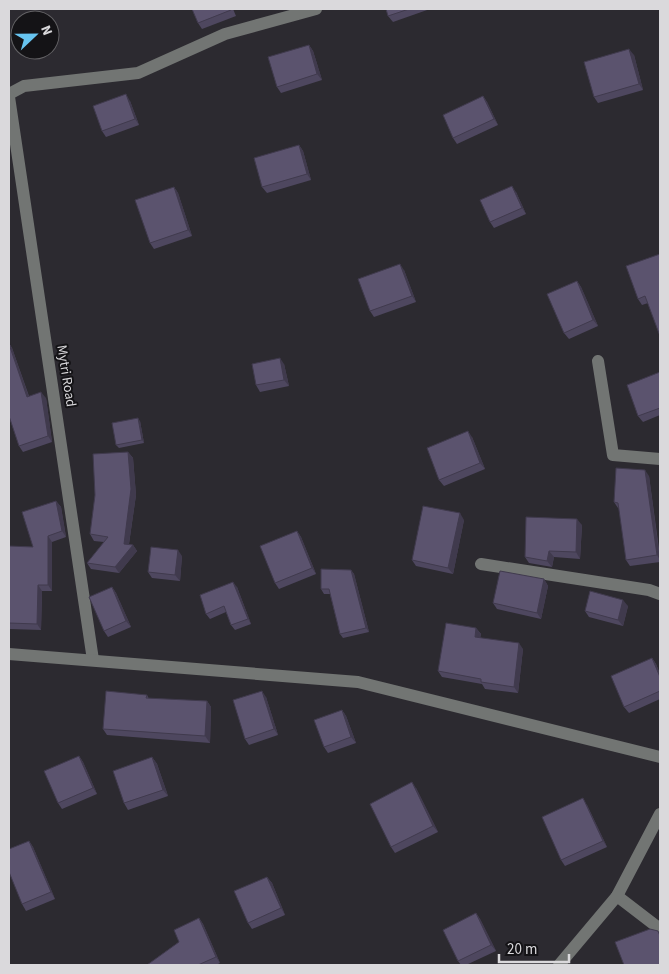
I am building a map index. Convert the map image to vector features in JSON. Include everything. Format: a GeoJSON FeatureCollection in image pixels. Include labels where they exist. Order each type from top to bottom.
{"type":"FeatureCollection","features":[{"type":"Feature","properties":{"kind":"street","name":"Mytri Road"},"geometry":{"type":"LineString","coordinates":[[93,660],[9,96],[24,86],[138,73],[225,34],[316,9]]}},
{"type":"Feature","properties":{"kind":"street"},"geometry":{"type":"LineString","coordinates":[[598,361],[612,455],[660,459]]}},
{"type":"Feature","properties":{"kind":"street"},"geometry":{"type":"LineString","coordinates":[[481,564],[649,590],[660,594]]}},
{"type":"Feature","properties":{"kind":"street"},"geometry":{"type":"LineString","coordinates":[[9,654],[358,682],[660,757]]}},
{"type":"Feature","properties":{"kind":"street"},"geometry":{"type":"LineString","coordinates":[[559,965],[617,896],[660,814]]}},
{"type":"Feature","properties":{"kind":"street"},"geometry":{"type":"LineString","coordinates":[[617,896],[660,929]]}},
{"type":"Feature","properties":{"kind":"building"},"geometry":{"type":"Polygon","coordinates":[[[192,9],[231,9],[231,10],[198,23],[192,9]]]}},
{"type":"Feature","properties":{"kind":"building"},"geometry":{"type":"Polygon","coordinates":[[[386,9],[409,9],[388,16],[386,9]]]}},
{"type":"Feature","properties":{"kind":"building"},"geometry":{"type":"Polygon","coordinates":[[[309,45],[317,74],[277,87],[268,57],[309,45]]]}},
{"type":"Feature","properties":{"kind":"building"},"geometry":{"type":"Polygon","coordinates":[[[629,49],[639,84],[594,97],[584,62],[629,49]]]}},
{"type":"Feature","properties":{"kind":"building"},"geometry":{"type":"Polygon","coordinates":[[[126,94],[135,119],[102,131],[93,106],[126,94]]]}},
{"type":"Feature","properties":{"kind":"building"},"geometry":{"type":"Polygon","coordinates":[[[483,96],[494,119],[453,138],[443,115],[483,96]]]}},
{"type":"Feature","properties":{"kind":"building"},"geometry":{"type":"Polygon","coordinates":[[[299,145],[307,174],[262,187],[254,158],[299,145]]]}},
{"type":"Feature","properties":{"kind":"building"},"geometry":{"type":"Polygon","coordinates":[[[512,186],[522,208],[490,222],[480,200],[512,186]]]}},
{"type":"Feature","properties":{"kind":"building"},"geometry":{"type":"Polygon","coordinates":[[[174,187],[188,230],[150,243],[135,200],[174,187]]]}},
{"type":"Feature","properties":{"kind":"building"},"geometry":{"type":"Polygon","coordinates":[[[660,254],[660,336],[645,296],[638,299],[626,266],[660,254]]]}},
{"type":"Feature","properties":{"kind":"building"},"geometry":{"type":"Polygon","coordinates":[[[400,264],[412,296],[370,311],[358,279],[400,264]]]}},
{"type":"Feature","properties":{"kind":"building"},"geometry":{"type":"Polygon","coordinates":[[[577,281],[593,320],[564,333],[547,294],[577,281]]]}},
{"type":"Feature","properties":{"kind":"building"},"geometry":{"type":"Polygon","coordinates":[[[9,344],[27,397],[41,392],[48,436],[19,446],[9,416],[9,344]]]}},
{"type":"Feature","properties":{"kind":"building"},"geometry":{"type":"Polygon","coordinates":[[[280,358],[284,380],[256,385],[252,364],[280,358]]]}},
{"type":"Feature","properties":{"kind":"building"},"geometry":{"type":"Polygon","coordinates":[[[660,372],[660,408],[638,416],[627,385],[660,372]]]}},
{"type":"Feature","properties":{"kind":"building"},"geometry":{"type":"Polygon","coordinates":[[[138,418],[142,440],[116,445],[112,423],[138,418]]]}},
{"type":"Feature","properties":{"kind":"building"},"geometry":{"type":"Polygon","coordinates":[[[468,431],[480,463],[439,480],[427,448],[468,431]]]}},
{"type":"Feature","properties":{"kind":"building"},"geometry":{"type":"Polygon","coordinates":[[[128,452],[131,489],[124,544],[133,545],[115,567],[87,563],[108,537],[90,534],[95,495],[93,454],[128,452]]]}},
{"type":"Feature","properties":{"kind":"building"},"geometry":{"type":"Polygon","coordinates":[[[616,468],[645,470],[657,555],[626,560],[618,503],[614,502],[616,468]]]}},
{"type":"Feature","properties":{"kind":"building"},"geometry":{"type":"Polygon","coordinates":[[[56,501],[62,531],[48,536],[48,585],[38,585],[37,624],[9,623],[9,546],[33,547],[22,512],[56,501]]]}},
{"type":"Feature","properties":{"kind":"building"},"geometry":{"type":"Polygon","coordinates":[[[423,506],[460,513],[448,568],[412,560],[423,506]]]}},
{"type":"Feature","properties":{"kind":"building"},"geometry":{"type":"Polygon","coordinates":[[[526,517],[577,519],[576,552],[549,551],[547,561],[525,557],[526,517]]]}},
{"type":"Feature","properties":{"kind":"building"},"geometry":{"type":"Polygon","coordinates":[[[297,531],[312,568],[275,583],[260,546],[297,531]]]}},
{"type":"Feature","properties":{"kind":"building"},"geometry":{"type":"Polygon","coordinates":[[[151,547],[178,550],[175,575],[148,572],[151,547]]]}},
{"type":"Feature","properties":{"kind":"building"},"geometry":{"type":"Polygon","coordinates":[[[321,569],[351,570],[366,628],[340,634],[329,589],[321,589],[321,569]]]}},
{"type":"Feature","properties":{"kind":"building"},"geometry":{"type":"Polygon","coordinates":[[[500,571],[544,579],[537,613],[493,603],[500,571]]]}},
{"type":"Feature","properties":{"kind":"building"},"geometry":{"type":"Polygon","coordinates":[[[233,582],[248,619],[231,625],[224,606],[206,614],[200,595],[233,582]]]}},
{"type":"Feature","properties":{"kind":"building"},"geometry":{"type":"Polygon","coordinates":[[[112,587],[126,621],[104,631],[89,597],[112,587]]]}},
{"type":"Feature","properties":{"kind":"building"},"geometry":{"type":"Polygon","coordinates":[[[590,591],[623,600],[618,620],[585,611],[590,591]]]}},
{"type":"Feature","properties":{"kind":"building"},"geometry":{"type":"Polygon","coordinates":[[[446,623],[476,628],[475,637],[519,643],[514,687],[481,682],[481,679],[438,671],[446,623]]]}},
{"type":"Feature","properties":{"kind":"building"},"geometry":{"type":"Polygon","coordinates":[[[652,658],[660,677],[660,691],[624,707],[611,676],[652,658]]]}},
{"type":"Feature","properties":{"kind":"building"},"geometry":{"type":"Polygon","coordinates":[[[106,691],[147,695],[146,698],[207,701],[205,736],[103,729],[106,691]]]}},
{"type":"Feature","properties":{"kind":"building"},"geometry":{"type":"Polygon","coordinates":[[[262,691],[274,729],[245,739],[233,700],[262,691]]]}},
{"type":"Feature","properties":{"kind":"building"},"geometry":{"type":"Polygon","coordinates":[[[342,710],[351,737],[324,747],[314,720],[342,710]]]}},
{"type":"Feature","properties":{"kind":"building"},"geometry":{"type":"Polygon","coordinates":[[[79,756],[93,788],[58,803],[44,771],[79,756]]]}},
{"type":"Feature","properties":{"kind":"building"},"geometry":{"type":"Polygon","coordinates":[[[152,757],[163,790],[124,803],[113,771],[152,757]]]}},
{"type":"Feature","properties":{"kind":"building"},"geometry":{"type":"Polygon","coordinates":[[[412,782],[433,826],[391,847],[370,804],[412,782]]]}},
{"type":"Feature","properties":{"kind":"building"},"geometry":{"type":"Polygon","coordinates":[[[583,798],[603,841],[561,860],[542,817],[583,798]]]}},
{"type":"Feature","properties":{"kind":"building"},"geometry":{"type":"Polygon","coordinates":[[[29,841],[51,892],[22,904],[9,872],[9,849],[29,841]]]}},
{"type":"Feature","properties":{"kind":"building"},"geometry":{"type":"Polygon","coordinates":[[[267,877],[281,908],[248,923],[234,891],[267,877]]]}},
{"type":"Feature","properties":{"kind":"building"},"geometry":{"type":"Polygon","coordinates":[[[476,913],[491,945],[458,961],[443,930],[476,913]]]}},
{"type":"Feature","properties":{"kind":"building"},"geometry":{"type":"Polygon","coordinates":[[[199,918],[216,957],[198,965],[147,965],[179,942],[174,930],[199,918]]]}},
{"type":"Feature","properties":{"kind":"building"},"geometry":{"type":"Polygon","coordinates":[[[650,929],[658,931],[660,936],[660,965],[624,965],[615,942],[650,929]]]}}]}
